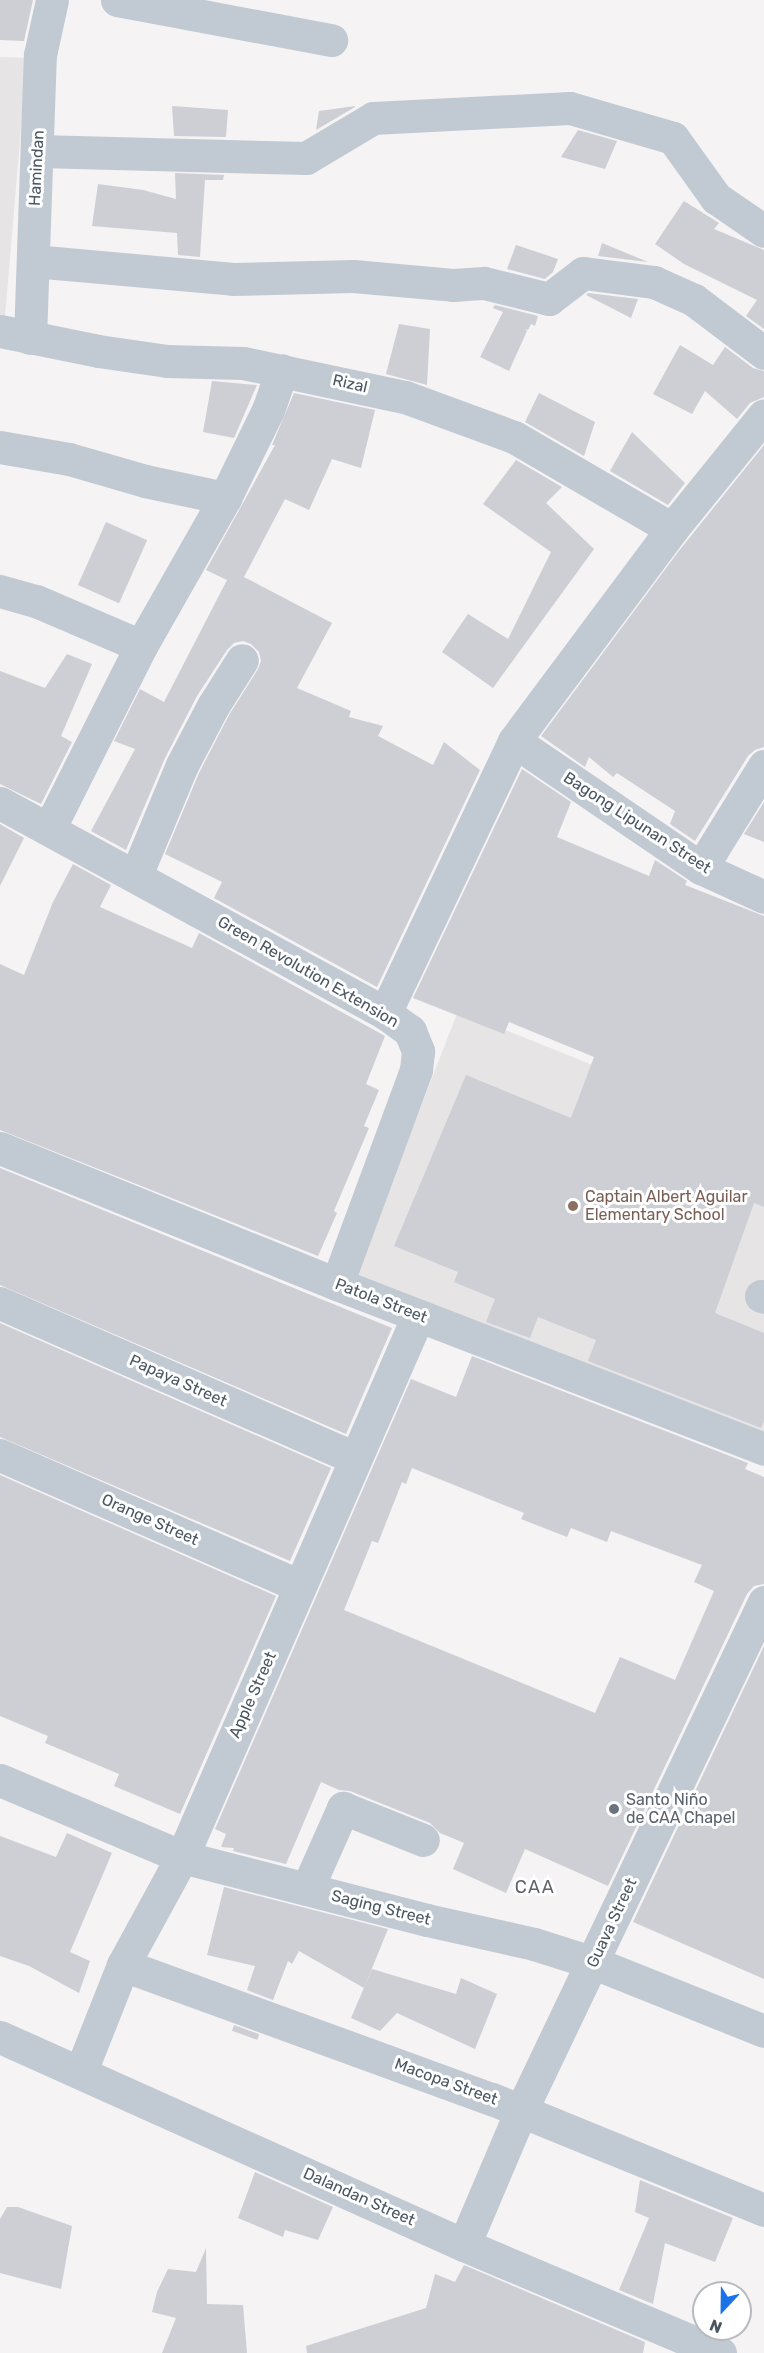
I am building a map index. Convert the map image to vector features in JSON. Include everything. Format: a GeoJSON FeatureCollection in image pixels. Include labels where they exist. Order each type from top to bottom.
{"type":"FeatureCollection","features":[{"type":"Feature","properties":{"kind":"street","name":"Hamindan"},"geometry":{"type":"LineString","coordinates":[[15,334],[33,261],[40,55],[52,0]]}},
{"type":"Feature","properties":{"kind":"street"},"geometry":{"type":"LineString","coordinates":[[117,0],[331,40]]}},
{"type":"Feature","properties":{"kind":"street"},"geometry":{"type":"LineString","coordinates":[[38,151],[306,158],[373,118],[570,108],[673,138],[716,198],[764,231]]}},
{"type":"Feature","properties":{"kind":"street"},"geometry":{"type":"LineString","coordinates":[[33,261],[233,279],[353,276],[453,285],[484,283],[549,299],[583,273],[654,282],[694,300],[764,353]]}},
{"type":"Feature","properties":{"kind":"street","name":"Rizal"},"geometry":{"type":"LineString","coordinates":[[15,334],[167,360],[243,363],[405,397],[514,437],[672,529]]}},
{"type":"Feature","properties":{"kind":"street"},"geometry":{"type":"LineString","coordinates":[[49,829],[141,646],[225,498],[268,410],[282,370]]}},
{"type":"Feature","properties":{"kind":"street"},"geometry":{"type":"LineString","coordinates":[[385,1013],[514,741],[672,529],[764,415]]}},
{"type":"Feature","properties":{"kind":"street"},"geometry":{"type":"LineString","coordinates":[[0,447],[69,459],[145,481],[225,498]]}},
{"type":"Feature","properties":{"kind":"street"},"geometry":{"type":"LineString","coordinates":[[0,591],[36,601],[141,646]]}},
{"type":"Feature","properties":{"kind":"street"},"geometry":{"type":"LineString","coordinates":[[136,875],[182,765],[213,706],[242,660]]}},
{"type":"Feature","properties":{"kind":"street","name":"Bagong Lipunan Street"},"geometry":{"type":"LineString","coordinates":[[514,741],[701,868],[764,897]]}},
{"type":"Feature","properties":{"kind":"street"},"geometry":{"type":"LineString","coordinates":[[701,868],[764,766]]}},
{"type":"Feature","properties":{"kind":"street","name":"Green Revolution Extension"},"geometry":{"type":"LineString","coordinates":[[0,803],[136,875],[385,1013],[411,1031],[417,1051],[416,1070],[337,1284]]}},
{"type":"Feature","properties":{"kind":"street","name":"Patola Street"},"geometry":{"type":"LineString","coordinates":[[0,1148],[418,1316],[764,1449]]}},
{"type":"Feature","properties":{"kind":"street","name":"Papaya Street"},"geometry":{"type":"LineString","coordinates":[[2,1308],[355,1458]]}},
{"type":"Feature","properties":{"kind":"street","name":"Apple Street"},"geometry":{"type":"LineString","coordinates":[[81,2071],[123,1965],[182,1857],[418,1316]]}},
{"type":"Feature","properties":{"kind":"street","name":"Orange Street"},"geometry":{"type":"LineString","coordinates":[[0,1455],[300,1586]]}},
{"type":"Feature","properties":{"kind":"street","name":"Guava Street"},"geometry":{"type":"LineString","coordinates":[[464,2245],[521,2111],[754,1647],[764,1602]]}},
{"type":"Feature","properties":{"kind":"street","name":"Saging Street"},"geometry":{"type":"LineString","coordinates":[[0,1780],[182,1857],[427,1920],[534,1944],[594,1963],[764,2031]]}},
{"type":"Feature","properties":{"kind":"street"},"geometry":{"type":"LineString","coordinates":[[307,1889],[343,1808],[423,1840]]}},
{"type":"Feature","properties":{"kind":"street","name":"Macopa Street"},"geometry":{"type":"LineString","coordinates":[[123,1965],[521,2111],[764,2210]]}},
{"type":"Feature","properties":{"kind":"street","name":"Dalandan Street"},"geometry":{"type":"LineString","coordinates":[[0,2037],[81,2071],[464,2245],[720,2353]]}},
{"type":"Feature","properties":{"kind":"shaded area"},"geometry":{"type":"Polygon","coordinates":[[[0,57],[27,58],[5,317],[0,316],[0,57]]]}},
{"type":"Feature","properties":{"kind":"shaded area","name":"Captain Albert Aguilar Elementary School"},"geometry":{"type":"Polygon","coordinates":[[[458,1011],[764,1134],[764,1442],[355,1277],[458,1011]]]}},
{"type":"Feature","properties":{"kind":"building"},"geometry":{"type":"Polygon","coordinates":[[[0,0],[33,0],[24,41],[0,40],[0,0]]]}},
{"type":"Feature","properties":{"kind":"building"},"geometry":{"type":"Polygon","coordinates":[[[172,106],[228,110],[226,137],[174,136],[172,106]]]}},
{"type":"Feature","properties":{"kind":"building"},"geometry":{"type":"Polygon","coordinates":[[[355,107],[316,130],[319,111],[355,107]]]}},
{"type":"Feature","properties":{"kind":"building"},"geometry":{"type":"Polygon","coordinates":[[[578,130],[617,141],[605,169],[561,157],[578,130]]]}},
{"type":"Feature","properties":{"kind":"building"},"geometry":{"type":"Polygon","coordinates":[[[175,173],[224,175],[223,180],[205,180],[200,257],[178,255],[177,233],[92,226],[98,184],[143,190],[176,199],[175,173]]]}},
{"type":"Feature","properties":{"kind":"building"},"geometry":{"type":"Polygon","coordinates":[[[684,201],[719,223],[714,229],[764,250],[764,329],[746,316],[757,300],[684,264],[655,244],[684,201]]]}},
{"type":"Feature","properties":{"kind":"building"},"geometry":{"type":"Polygon","coordinates":[[[602,243],[648,262],[598,256],[602,243]]]}},
{"type":"Feature","properties":{"kind":"building"},"geometry":{"type":"Polygon","coordinates":[[[516,245],[558,259],[553,272],[545,279],[507,269],[516,245]]]}},
{"type":"Feature","properties":{"kind":"building"},"geometry":{"type":"Polygon","coordinates":[[[588,293],[638,299],[631,318],[586,295],[588,293]]]}},
{"type":"Feature","properties":{"kind":"building"},"geometry":{"type":"Polygon","coordinates":[[[495,305],[538,316],[535,326],[531,324],[528,330],[525,329],[527,331],[509,371],[480,357],[503,312],[493,308],[495,305]]]}},
{"type":"Feature","properties":{"kind":"building"},"geometry":{"type":"Polygon","coordinates":[[[399,324],[430,329],[427,385],[386,374],[399,324]]]}},
{"type":"Feature","properties":{"kind":"building"},"geometry":{"type":"Polygon","coordinates":[[[680,345],[713,365],[725,347],[753,368],[764,371],[764,397],[750,403],[737,419],[705,391],[692,414],[653,394],[680,345]]]}},
{"type":"Feature","properties":{"kind":"building"},"geometry":{"type":"Polygon","coordinates":[[[212,381],[257,385],[234,438],[203,432],[212,381]]]}},
{"type":"Feature","properties":{"kind":"building"},"geometry":{"type":"Polygon","coordinates":[[[294,393],[375,410],[361,468],[332,459],[309,510],[285,499],[244,577],[332,623],[297,688],[351,711],[349,717],[383,726],[378,736],[433,765],[444,742],[480,770],[377,987],[214,898],[222,882],[165,854],[199,773],[229,715],[258,669],[261,661],[259,652],[251,644],[243,641],[234,643],[197,696],[165,758],[126,850],[91,831],[135,749],[114,741],[140,689],[164,702],[227,580],[206,570],[275,445],[272,445],[294,393]]]}},
{"type":"Feature","properties":{"kind":"building"},"geometry":{"type":"Polygon","coordinates":[[[539,393],[595,422],[584,456],[525,422],[539,393]]]}},
{"type":"Feature","properties":{"kind":"building"},"geometry":{"type":"Polygon","coordinates":[[[632,432],[685,483],[668,505],[610,471],[632,432]]]}},
{"type":"Feature","properties":{"kind":"building"},"geometry":{"type":"Polygon","coordinates":[[[764,445],[764,747],[748,756],[695,841],[670,824],[675,811],[617,773],[613,777],[589,757],[585,767],[541,736],[678,552],[764,445]]]}},
{"type":"Feature","properties":{"kind":"building"},"geometry":{"type":"Polygon","coordinates":[[[516,460],[562,487],[546,503],[594,549],[493,688],[442,652],[468,614],[508,639],[551,552],[483,504],[516,460]]]}},
{"type":"Feature","properties":{"kind":"building"},"geometry":{"type":"Polygon","coordinates":[[[106,522],[147,540],[119,603],[78,585],[106,522]]]}},
{"type":"Feature","properties":{"kind":"building"},"geometry":{"type":"Polygon","coordinates":[[[67,654],[92,664],[61,736],[72,742],[41,804],[0,784],[0,671],[45,688],[67,654]]]}},
{"type":"Feature","properties":{"kind":"building"},"geometry":{"type":"Polygon","coordinates":[[[522,769],[571,802],[557,837],[649,876],[655,860],[687,881],[685,885],[764,916],[764,1207],[754,1203],[715,1313],[764,1333],[764,1421],[761,1428],[588,1361],[596,1340],[538,1317],[530,1338],[486,1322],[495,1299],[454,1282],[458,1272],[394,1246],[466,1075],[571,1118],[594,1057],[509,1022],[504,1034],[413,998],[522,769]]]}},
{"type":"Feature","properties":{"kind":"building"},"geometry":{"type":"Polygon","coordinates":[[[764,802],[764,842],[744,834],[764,802]]]}},
{"type":"Feature","properties":{"kind":"building"},"geometry":{"type":"Polygon","coordinates":[[[0,824],[24,838],[0,886],[0,824]]]}},
{"type":"Feature","properties":{"kind":"building"},"geometry":{"type":"Polygon","coordinates":[[[73,864],[111,885],[100,907],[192,948],[199,933],[385,1036],[366,1084],[379,1090],[364,1126],[369,1128],[318,1256],[0,1130],[0,964],[24,975],[53,902],[73,864]]]}},
{"type":"Feature","properties":{"kind":"building"},"geometry":{"type":"Polygon","coordinates":[[[0,1168],[392,1328],[346,1434],[0,1285],[0,1168]]]}},
{"type":"Feature","properties":{"kind":"building"},"geometry":{"type":"Polygon","coordinates":[[[0,1323],[331,1468],[290,1561],[0,1437],[0,1323]]]}},
{"type":"Feature","properties":{"kind":"building"},"geometry":{"type":"Polygon","coordinates":[[[472,1356],[748,1463],[745,1469],[764,1477],[764,1584],[754,1586],[747,1594],[608,1886],[525,1849],[506,1893],[453,1869],[464,1843],[440,1833],[430,1823],[321,1782],[286,1864],[233,1851],[234,1848],[221,1847],[226,1834],[215,1829],[411,1379],[456,1397],[472,1356]],[[412,1468],[406,1484],[402,1482],[378,1543],[372,1541],[344,1610],[595,1713],[620,1657],[675,1680],[714,1591],[694,1582],[702,1565],[611,1531],[607,1542],[571,1528],[567,1537],[521,1519],[524,1513],[412,1468]]]}},
{"type":"Feature","properties":{"kind":"building"},"geometry":{"type":"Polygon","coordinates":[[[0,1475],[276,1596],[180,1814],[114,1786],[119,1774],[45,1743],[48,1736],[0,1716],[0,1475]]]}},
{"type":"Feature","properties":{"kind":"building"},"geometry":{"type":"Polygon","coordinates":[[[764,1646],[764,1979],[633,1922],[764,1646]]]}},
{"type":"Feature","properties":{"kind":"building"},"geometry":{"type":"Polygon","coordinates":[[[67,1833],[112,1853],[70,1952],[90,1961],[79,1993],[29,1966],[0,1956],[0,1836],[56,1857],[67,1833]]]}},
{"type":"Feature","properties":{"kind":"building"},"geometry":{"type":"Polygon","coordinates":[[[224,1887],[388,1929],[364,1988],[299,1951],[292,1964],[288,1961],[273,2000],[247,1990],[255,1966],[207,1955],[224,1887]]]}},
{"type":"Feature","properties":{"kind":"building"},"geometry":{"type":"Polygon","coordinates":[[[372,1969],[456,1994],[461,1978],[497,1994],[475,2049],[397,2013],[380,2031],[351,2018],[372,1969]]]}},
{"type":"Feature","properties":{"kind":"building"},"geometry":{"type":"Polygon","coordinates":[[[234,2025],[259,2034],[257,2040],[232,2031],[234,2025]]]}},
{"type":"Feature","properties":{"kind":"building"},"geometry":{"type":"Polygon","coordinates":[[[255,2172],[333,2207],[318,2240],[285,2230],[283,2237],[238,2218],[255,2172]]]}},
{"type":"Feature","properties":{"kind":"building"},"geometry":{"type":"Polygon","coordinates":[[[640,2180],[733,2218],[715,2262],[665,2243],[653,2304],[619,2290],[649,2218],[635,2212],[640,2180]]]}},
{"type":"Feature","properties":{"kind":"building"},"geometry":{"type":"Polygon","coordinates":[[[7,2207],[18,2207],[72,2226],[61,2289],[0,2273],[0,2219],[7,2207]]]}},
{"type":"Feature","properties":{"kind":"building"},"geometry":{"type":"Polygon","coordinates":[[[206,2248],[207,2304],[243,2305],[247,2353],[162,2353],[176,2318],[152,2312],[157,2292],[168,2269],[196,2272],[206,2248]]]}},
{"type":"Feature","properties":{"kind":"building"},"geometry":{"type":"Polygon","coordinates":[[[464,2265],[645,2342],[643,2353],[307,2353],[306,2346],[426,2308],[435,2274],[455,2282],[464,2265]]]}},
{"type":"Feature","properties":{"kind":"place","name":"Captain Albert Aguilar Elementary School"},"geometry":{"type":"Point","coordinates":[573,1206]}},
{"type":"Feature","properties":{"kind":"place","name":"Santo Niño de CAA Chapel"},"geometry":{"type":"Point","coordinates":[614,1809]}},
{"type":"Feature","properties":{"kind":"district","name":"CAA"},"geometry":{"type":"Point","coordinates":[535,1887]}}]}
